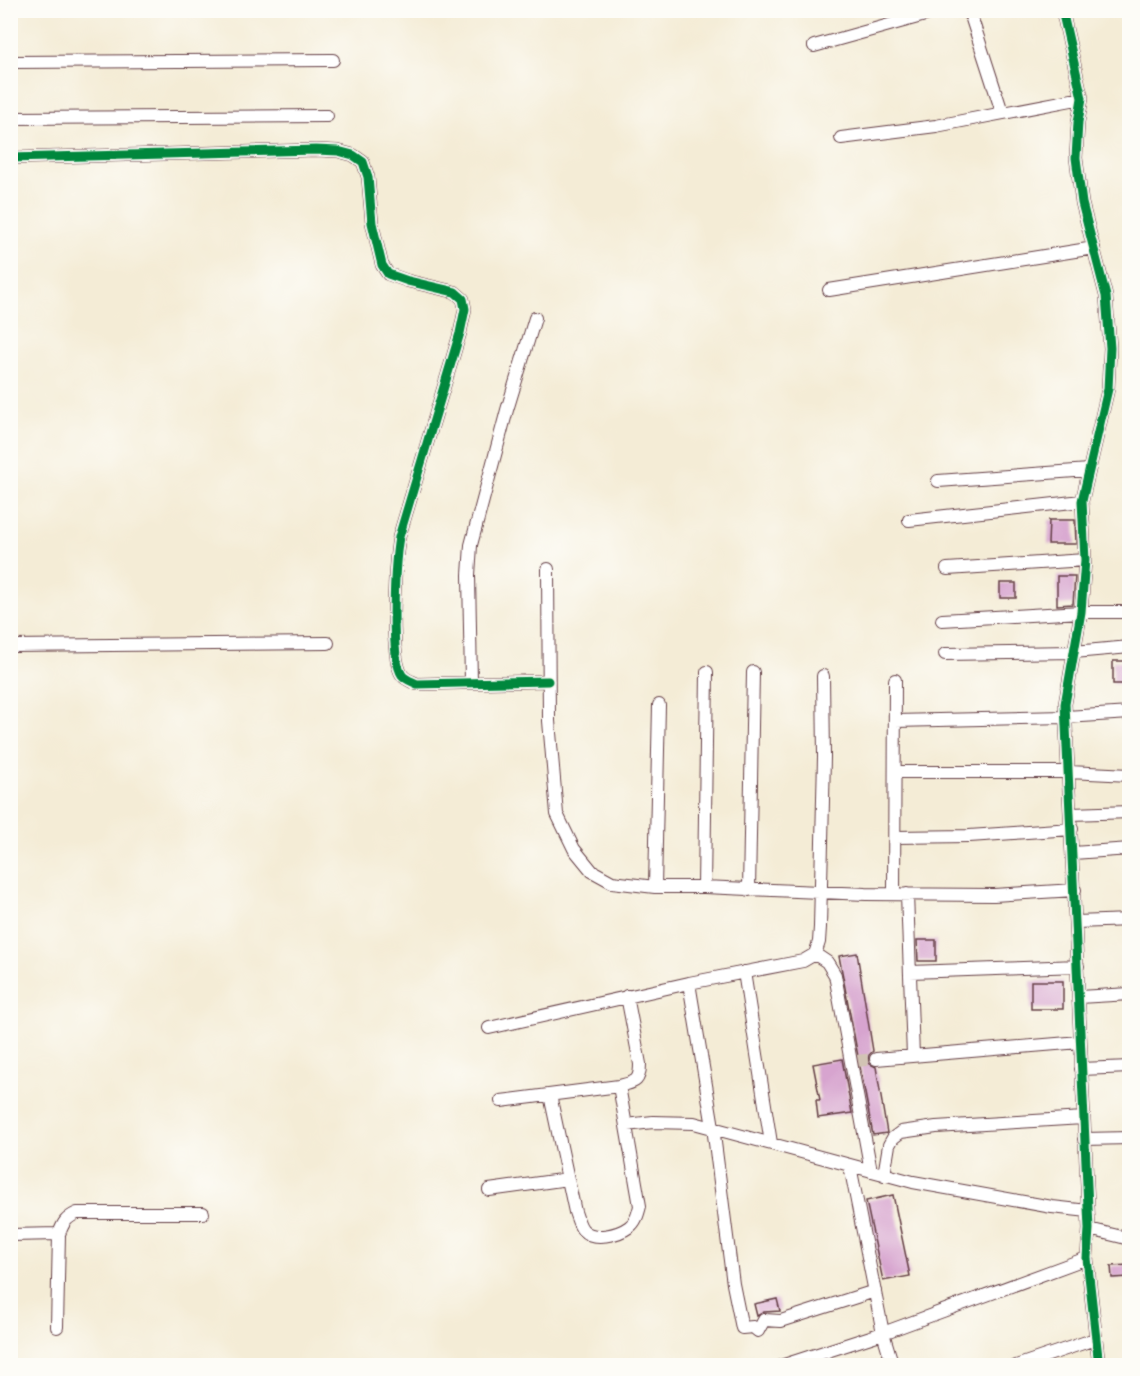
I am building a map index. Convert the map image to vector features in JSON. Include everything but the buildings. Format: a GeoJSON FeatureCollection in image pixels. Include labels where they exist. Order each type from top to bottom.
{"type":"FeatureCollection","features":[{"type":"Feature","properties":{"kind":"street"},"geometry":{"type":"LineString","coordinates":[[814,46],[943,10]]}},
{"type":"Feature","properties":{"kind":"street"},"geometry":{"type":"LineString","coordinates":[[967,10],[971,16],[1002,112]]}},
{"type":"Feature","properties":{"kind":"street"},"geometry":{"type":"LineString","coordinates":[[1062,10],[1082,98],[1078,123],[1077,158],[1082,203],[1106,296],[1110,348],[1108,389],[1083,501],[1085,561],[1081,612],[1065,704],[1089,1229],[1087,1258],[1099,1365]]}},
{"type":"Feature","properties":{"kind":"street"},"geometry":{"type":"LineString","coordinates":[[10,62],[333,60]]}},
{"type":"Feature","properties":{"kind":"street"},"geometry":{"type":"LineString","coordinates":[[841,138],[936,126],[1082,98]]}},
{"type":"Feature","properties":{"kind":"street"},"geometry":{"type":"LineString","coordinates":[[10,118],[327,116]]}},
{"type":"Feature","properties":{"kind":"street"},"geometry":{"type":"LineString","coordinates":[[10,159],[316,150],[338,151],[353,155],[363,162],[368,177],[377,250],[388,274],[455,292],[463,299],[465,309],[460,333],[399,537],[394,584],[396,655],[400,673],[406,680],[417,684],[548,681]]}},
{"type":"Feature","properties":{"kind":"street"},"geometry":{"type":"LineString","coordinates":[[829,290],[1094,249]]}},
{"type":"Feature","properties":{"kind":"street"},"geometry":{"type":"LineString","coordinates":[[471,682],[469,574],[471,545],[507,410],[535,318]]}},
{"type":"Feature","properties":{"kind":"street"},"geometry":{"type":"LineString","coordinates":[[938,481],[1089,470]]}},
{"type":"Feature","properties":{"kind":"street"},"geometry":{"type":"LineString","coordinates":[[909,520],[1083,501]]}},
{"type":"Feature","properties":{"kind":"street"},"geometry":{"type":"LineString","coordinates":[[947,569],[1085,561]]}},
{"type":"Feature","properties":{"kind":"street"},"geometry":{"type":"LineString","coordinates":[[548,569],[549,722],[557,814],[574,849],[592,871],[612,882],[655,887],[704,886],[749,890],[994,895],[1075,890]]}},
{"type":"Feature","properties":{"kind":"street"},"geometry":{"type":"LineString","coordinates":[[942,620],[1081,612],[1130,612]]}},
{"type":"Feature","properties":{"kind":"street"},"geometry":{"type":"LineString","coordinates":[[10,646],[328,643]]}},
{"type":"Feature","properties":{"kind":"street"},"geometry":{"type":"LineString","coordinates":[[945,654],[1074,652],[1130,647]]}},
{"type":"Feature","properties":{"kind":"street"},"geometry":{"type":"LineString","coordinates":[[704,886],[707,672]]}},
{"type":"Feature","properties":{"kind":"street"},"geometry":{"type":"LineString","coordinates":[[749,890],[753,672]]}},
{"type":"Feature","properties":{"kind":"street"},"geometry":{"type":"LineString","coordinates":[[489,1028],[627,996],[803,961],[815,954],[819,942],[824,757],[823,676]]}},
{"type":"Feature","properties":{"kind":"street"},"geometry":{"type":"LineString","coordinates":[[895,680],[895,837],[910,972],[913,1056]]}},
{"type":"Feature","properties":{"kind":"street"},"geometry":{"type":"LineString","coordinates":[[655,887],[659,705]]}},
{"type":"Feature","properties":{"kind":"street"},"geometry":{"type":"LineString","coordinates":[[895,720],[1066,717],[1130,713]]}},
{"type":"Feature","properties":{"kind":"street"},"geometry":{"type":"LineString","coordinates":[[895,772],[1068,772],[1130,775]]}},
{"type":"Feature","properties":{"kind":"street"},"geometry":{"type":"LineString","coordinates":[[1071,814],[1130,812]]}},
{"type":"Feature","properties":{"kind":"street"},"geometry":{"type":"LineString","coordinates":[[895,837],[969,836],[1072,829]]}},
{"type":"Feature","properties":{"kind":"street"},"geometry":{"type":"LineString","coordinates":[[1073,853],[1130,849]]}},
{"type":"Feature","properties":{"kind":"street"},"geometry":{"type":"LineString","coordinates":[[1076,922],[1130,920]]}},
{"type":"Feature","properties":{"kind":"street"},"geometry":{"type":"LineString","coordinates":[[815,954],[827,962],[835,975],[853,1061],[871,1171]]}},
{"type":"Feature","properties":{"kind":"street"},"geometry":{"type":"LineString","coordinates":[[910,972],[1078,966]]}},
{"type":"Feature","properties":{"kind":"street"},"geometry":{"type":"LineString","coordinates":[[744,972],[771,1143]]}},
{"type":"Feature","properties":{"kind":"street"},"geometry":{"type":"LineString","coordinates":[[689,983],[713,1127],[742,1328],[753,1327],[758,1331],[764,1320],[781,1321],[875,1291]]}},
{"type":"Feature","properties":{"kind":"street"},"geometry":{"type":"LineString","coordinates":[[1079,997],[1130,994]]}},
{"type":"Feature","properties":{"kind":"street"},"geometry":{"type":"LineString","coordinates":[[501,1101],[636,1082],[640,1075],[640,1064],[627,996]]}},
{"type":"Feature","properties":{"kind":"street"},"geometry":{"type":"LineString","coordinates":[[876,1059],[1080,1042]]}},
{"type":"Feature","properties":{"kind":"street"},"geometry":{"type":"LineString","coordinates":[[1081,1069],[1130,1067]]}},
{"type":"Feature","properties":{"kind":"street"},"geometry":{"type":"LineString","coordinates":[[550,1095],[575,1212],[582,1230],[594,1236],[612,1234],[629,1228],[637,1218],[640,1206],[619,1086]]}},
{"type":"Feature","properties":{"kind":"street"},"geometry":{"type":"LineString","coordinates":[[884,1175],[890,1145],[893,1138],[901,1132],[936,1126],[1083,1118]]}},
{"type":"Feature","properties":{"kind":"street"},"geometry":{"type":"LineString","coordinates":[[626,1125],[672,1121],[713,1127],[913,1182],[1052,1207],[1088,1211]]}},
{"type":"Feature","properties":{"kind":"street"},"geometry":{"type":"LineString","coordinates":[[1084,1139],[1130,1138]]}},
{"type":"Feature","properties":{"kind":"street"},"geometry":{"type":"LineString","coordinates":[[850,1166],[883,1333],[893,1365]]}},
{"type":"Feature","properties":{"kind":"street"},"geometry":{"type":"LineString","coordinates":[[489,1190],[568,1179]]}},
{"type":"Feature","properties":{"kind":"street"},"geometry":{"type":"LineString","coordinates":[[57,1327],[59,1234],[68,1217],[77,1213],[203,1213]]}},
{"type":"Feature","properties":{"kind":"street"},"geometry":{"type":"LineString","coordinates":[[1089,1229],[1130,1239]]}},
{"type":"Feature","properties":{"kind":"street"},"geometry":{"type":"LineString","coordinates":[[10,1235],[59,1234]]}},
{"type":"Feature","properties":{"kind":"street"},"geometry":{"type":"LineString","coordinates":[[781,1365],[883,1333],[1087,1258]]}},
{"type":"Feature","properties":{"kind":"street"},"geometry":{"type":"LineString","coordinates":[[1016,1365],[1095,1339]]}},
{"type":"Feature","properties":{"kind":"tunnel"},"geometry":{"type":"LineString","coordinates":[[856,1061],[876,1059]]}},
{"type":"Feature","properties":{"kind":"cycle path"},"geometry":{"type":"LineString","coordinates":[[1062,10],[1082,98],[1076,158],[1082,203],[1106,296],[1110,348],[1108,389],[1082,501],[1085,560],[1081,612],[1065,704],[1089,1229],[1087,1258],[1099,1366]]}},
{"type":"Feature","properties":{"kind":"cycle path"},"geometry":{"type":"LineString","coordinates":[[10,158],[316,150],[338,151],[353,155],[363,162],[368,177],[372,223],[382,265],[388,274],[455,292],[463,299],[465,309],[460,333],[399,537],[394,608],[395,649],[398,665],[402,675],[417,684],[548,681]]}}]}
